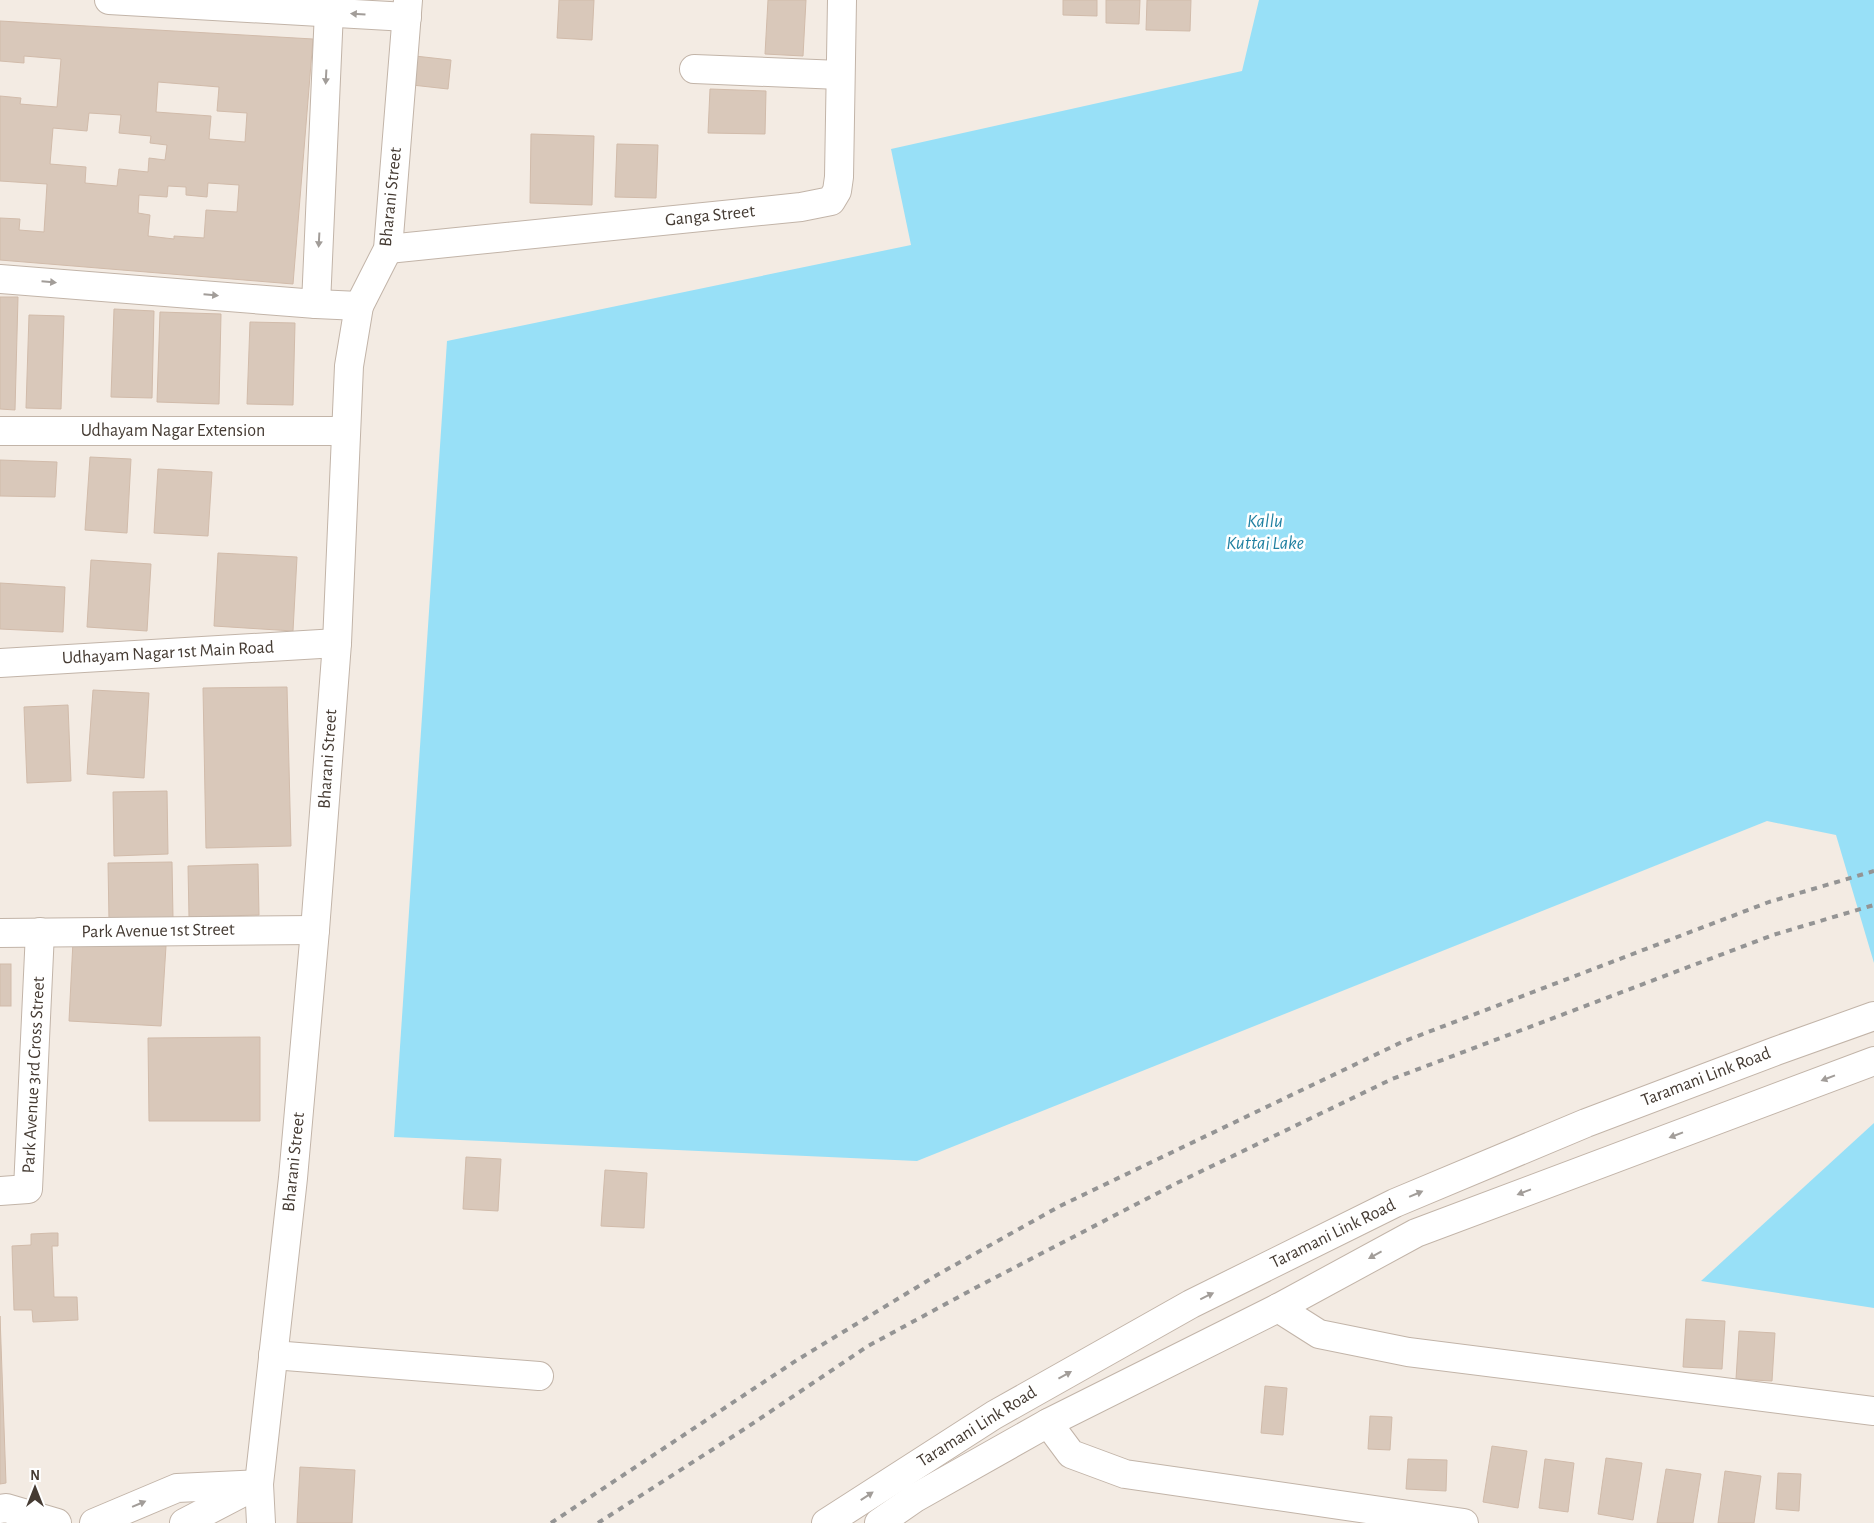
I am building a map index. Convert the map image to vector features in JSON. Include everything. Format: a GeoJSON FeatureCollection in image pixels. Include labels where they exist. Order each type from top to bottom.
{"type":"FeatureCollection","features":[{"type":"Feature","properties":{"kind":"street"},"geometry":{"type":"LineString","coordinates":[[109,0],[329,11],[407,8]]}},
{"type":"Feature","properties":{"kind":"street","name":"Ganga Street"},"geometry":{"type":"LineString","coordinates":[[388,249],[801,207],[831,201],[837,191],[839,177],[842,0]]}},
{"type":"Feature","properties":{"kind":"street","name":"Bharani Street"},"geometry":{"type":"LineString","coordinates":[[261,1523],[258,1484],[293,1178],[315,930],[337,643],[349,366],[359,306],[388,249],[407,8]]}},
{"type":"Feature","properties":{"kind":"street"},"geometry":{"type":"LineString","coordinates":[[316,304],[329,11]]}},
{"type":"Feature","properties":{"kind":"street"},"geometry":{"type":"LineString","coordinates":[[694,69],[840,75]]}},
{"type":"Feature","properties":{"kind":"street"},"geometry":{"type":"LineString","coordinates":[[0,279],[359,306]]}},
{"type":"Feature","properties":{"kind":"street","name":"Udhayam Nagar Extension"},"geometry":{"type":"LineString","coordinates":[[0,431],[346,431]]}},
{"type":"Feature","properties":{"kind":"street","name":"Udhayam Nagar 1st Main Road"},"geometry":{"type":"LineString","coordinates":[[0,663],[337,643]]}},
{"type":"Feature","properties":{"kind":"street","name":"Park Avenue 1st Street"},"geometry":{"type":"LineString","coordinates":[[0,933],[315,930]]}},
{"type":"Feature","properties":{"kind":"street","name":"Park Avenue 3rd Cross Street"},"geometry":{"type":"LineString","coordinates":[[0,1191],[28,1190],[40,932]]}},
{"type":"Feature","properties":{"kind":"street","name":"Taramani Link Road"},"geometry":{"type":"LineString","coordinates":[[826,1523],[1020,1400],[1191,1304],[1395,1203],[1586,1123],[1874,1016]]}},
{"type":"Feature","properties":{"kind":"street","name":"Taramani Link Road"},"geometry":{"type":"LineString","coordinates":[[879,1523],[915,1498],[1048,1423],[1278,1308],[1416,1233],[1874,1061]]}},
{"type":"Feature","properties":{"kind":"street"},"geometry":{"type":"LineString","coordinates":[[1278,1308],[1319,1334],[1408,1352],[1874,1411]]}},
{"type":"Feature","properties":{"kind":"street"},"geometry":{"type":"LineString","coordinates":[[273,1356],[539,1376]]}},
{"type":"Feature","properties":{"kind":"street"},"geometry":{"type":"LineString","coordinates":[[1048,1423],[1071,1454],[1125,1474],[1464,1523]]}},
{"type":"Feature","properties":{"kind":"street"},"geometry":{"type":"LineString","coordinates":[[94,1523],[177,1488],[258,1484]]}},
{"type":"Feature","properties":{"kind":"street"},"geometry":{"type":"LineString","coordinates":[[184,1523],[258,1484]]}},
{"type":"Feature","properties":{"kind":"street"},"geometry":{"type":"LineString","coordinates":[[0,1509],[6,1508],[57,1523]]}},
{"type":"Feature","properties":{"kind":"water","name":"Kallu Kuttai Lake"},"geometry":{"type":"Polygon","coordinates":[[[1259,0],[1874,0],[1874,963],[1836,835],[1767,821],[917,1161],[394,1137],[447,341],[911,245],[891,149],[1242,71],[1259,0]]]}},
{"type":"Feature","properties":{"kind":"water"},"geometry":{"type":"Polygon","coordinates":[[[1874,1123],[1874,1308],[1701,1281],[1874,1123]]]}},
{"type":"Feature","properties":{"kind":"building"},"geometry":{"type":"Polygon","coordinates":[[[559,0],[594,0],[592,40],[557,38],[559,0]]]}},
{"type":"Feature","properties":{"kind":"building"},"geometry":{"type":"Polygon","coordinates":[[[768,0],[806,0],[803,56],[765,54],[768,0]]]}},
{"type":"Feature","properties":{"kind":"building"},"geometry":{"type":"Polygon","coordinates":[[[1063,0],[1097,0],[1097,16],[1063,15],[1063,0]]]}},
{"type":"Feature","properties":{"kind":"building"},"geometry":{"type":"Polygon","coordinates":[[[1106,0],[1140,0],[1139,24],[1106,23],[1106,0]]]}},
{"type":"Feature","properties":{"kind":"building"},"geometry":{"type":"Polygon","coordinates":[[[1147,0],[1191,0],[1190,31],[1146,30],[1147,0]]]}},
{"type":"Feature","properties":{"kind":"building"},"geometry":{"type":"Polygon","coordinates":[[[0,21],[313,39],[293,284],[0,260],[0,218],[20,219],[19,230],[44,232],[47,184],[0,181],[0,96],[21,98],[20,104],[57,107],[61,59],[24,56],[24,63],[0,61],[0,21]],[[158,82],[156,112],[211,116],[209,139],[245,142],[247,113],[217,111],[219,87],[158,82]],[[89,113],[87,131],[53,128],[50,164],[86,167],[85,183],[117,186],[119,169],[148,172],[149,158],[165,160],[167,145],[150,143],[151,136],[119,133],[121,115],[89,113]],[[208,183],[207,197],[186,195],[186,187],[168,186],[167,197],[139,195],[138,213],[150,215],[148,236],[174,239],[174,236],[204,238],[206,210],[237,212],[239,185],[208,183]]]}},
{"type":"Feature","properties":{"kind":"building"},"geometry":{"type":"Polygon","coordinates":[[[415,56],[451,60],[448,89],[412,85],[415,56]]]}},
{"type":"Feature","properties":{"kind":"building"},"geometry":{"type":"Polygon","coordinates":[[[710,89],[766,91],[765,134],[708,133],[710,89]]]}},
{"type":"Feature","properties":{"kind":"building"},"geometry":{"type":"Polygon","coordinates":[[[531,134],[594,136],[592,205],[530,203],[531,134]]]}},
{"type":"Feature","properties":{"kind":"building"},"geometry":{"type":"Polygon","coordinates":[[[617,144],[658,145],[656,198],[615,197],[617,144]]]}},
{"type":"Feature","properties":{"kind":"building"},"geometry":{"type":"Polygon","coordinates":[[[0,297],[18,297],[15,410],[0,409],[0,297]]]}},
{"type":"Feature","properties":{"kind":"building"},"geometry":{"type":"Polygon","coordinates":[[[114,309],[154,311],[152,398],[111,397],[114,309]]]}},
{"type":"Feature","properties":{"kind":"building"},"geometry":{"type":"Polygon","coordinates":[[[160,312],[221,314],[219,404],[157,402],[160,312]]]}},
{"type":"Feature","properties":{"kind":"building"},"geometry":{"type":"Polygon","coordinates":[[[29,315],[64,316],[61,409],[26,408],[29,315]]]}},
{"type":"Feature","properties":{"kind":"building"},"geometry":{"type":"Polygon","coordinates":[[[250,322],[295,323],[293,405],[247,404],[250,322]]]}},
{"type":"Feature","properties":{"kind":"building"},"geometry":{"type":"Polygon","coordinates":[[[90,457],[131,459],[127,533],[85,530],[90,457]]]}},
{"type":"Feature","properties":{"kind":"building"},"geometry":{"type":"Polygon","coordinates":[[[0,460],[57,462],[55,497],[0,496],[0,460]]]}},
{"type":"Feature","properties":{"kind":"building"},"geometry":{"type":"Polygon","coordinates":[[[158,469],[212,472],[208,536],[154,533],[158,469]]]}},
{"type":"Feature","properties":{"kind":"building"},"geometry":{"type":"Polygon","coordinates":[[[218,553],[297,557],[293,631],[214,626],[218,553]]]}},
{"type":"Feature","properties":{"kind":"building"},"geometry":{"type":"Polygon","coordinates":[[[91,560],[151,564],[147,631],[87,627],[91,560]]]}},
{"type":"Feature","properties":{"kind":"building"},"geometry":{"type":"Polygon","coordinates":[[[0,583],[65,587],[63,632],[0,629],[0,583]]]}},
{"type":"Feature","properties":{"kind":"building"},"geometry":{"type":"Polygon","coordinates":[[[287,687],[291,846],[206,848],[203,688],[287,687]]]}},
{"type":"Feature","properties":{"kind":"building"},"geometry":{"type":"Polygon","coordinates":[[[93,690],[149,693],[144,778],[87,774],[93,690]]]}},
{"type":"Feature","properties":{"kind":"building"},"geometry":{"type":"Polygon","coordinates":[[[68,705],[71,781],[27,783],[24,707],[68,705]]]}},
{"type":"Feature","properties":{"kind":"building"},"geometry":{"type":"Polygon","coordinates":[[[167,791],[168,854],[114,856],[113,792],[167,791]]]}},
{"type":"Feature","properties":{"kind":"building"},"geometry":{"type":"Polygon","coordinates":[[[172,862],[173,918],[109,920],[108,863],[172,862]]]}},
{"type":"Feature","properties":{"kind":"building"},"geometry":{"type":"Polygon","coordinates":[[[258,864],[259,915],[189,917],[188,866],[258,864]]]}},
{"type":"Feature","properties":{"kind":"building"},"geometry":{"type":"Polygon","coordinates":[[[73,941],[166,946],[161,1026],[69,1021],[73,941]]]}},
{"type":"Feature","properties":{"kind":"building"},"geometry":{"type":"Polygon","coordinates":[[[0,964],[11,964],[11,1006],[0,1006],[0,964]]]}},
{"type":"Feature","properties":{"kind":"building"},"geometry":{"type":"Polygon","coordinates":[[[260,1037],[260,1121],[149,1121],[148,1038],[260,1037]]]}},
{"type":"Feature","properties":{"kind":"building"},"geometry":{"type":"Polygon","coordinates":[[[466,1157],[501,1159],[498,1211],[463,1209],[466,1157]]]}},
{"type":"Feature","properties":{"kind":"building"},"geometry":{"type":"Polygon","coordinates":[[[605,1170],[647,1173],[644,1228],[601,1226],[605,1170]]]}},
{"type":"Feature","properties":{"kind":"building"},"geometry":{"type":"Polygon","coordinates":[[[58,1233],[58,1246],[52,1246],[54,1297],[77,1297],[78,1320],[33,1322],[32,1310],[14,1310],[12,1246],[31,1245],[31,1234],[58,1233]]]}},
{"type":"Feature","properties":{"kind":"building"},"geometry":{"type":"Polygon","coordinates":[[[0,1316],[6,1483],[0,1484],[0,1316]]]}},
{"type":"Feature","properties":{"kind":"building"},"geometry":{"type":"Polygon","coordinates":[[[1686,1319],[1725,1321],[1722,1369],[1683,1367],[1686,1319]]]}},
{"type":"Feature","properties":{"kind":"building"},"geometry":{"type":"Polygon","coordinates":[[[1739,1331],[1775,1333],[1772,1381],[1736,1379],[1739,1331]]]}},
{"type":"Feature","properties":{"kind":"building"},"geometry":{"type":"Polygon","coordinates":[[[1265,1386],[1287,1388],[1283,1435],[1261,1433],[1265,1386]]]}},
{"type":"Feature","properties":{"kind":"building"},"geometry":{"type":"Polygon","coordinates":[[[1370,1416],[1392,1417],[1390,1450],[1368,1449],[1370,1416]]]}},
{"type":"Feature","properties":{"kind":"building"},"geometry":{"type":"Polygon","coordinates":[[[1492,1446],[1527,1451],[1518,1508],[1483,1502],[1492,1446]]]}},
{"type":"Feature","properties":{"kind":"building"},"geometry":{"type":"Polygon","coordinates":[[[1606,1458],[1642,1463],[1633,1520],[1598,1514],[1606,1458]]]}},
{"type":"Feature","properties":{"kind":"building"},"geometry":{"type":"Polygon","coordinates":[[[1408,1459],[1447,1460],[1446,1491],[1406,1489],[1408,1459]]]}},
{"type":"Feature","properties":{"kind":"building"},"geometry":{"type":"Polygon","coordinates":[[[1545,1459],[1574,1463],[1568,1512],[1539,1508],[1545,1459]]]}},
{"type":"Feature","properties":{"kind":"building"},"geometry":{"type":"Polygon","coordinates":[[[300,1467],[355,1470],[352,1523],[297,1523],[300,1467]]]}},
{"type":"Feature","properties":{"kind":"building"},"geometry":{"type":"Polygon","coordinates":[[[1666,1469],[1701,1474],[1693,1523],[1657,1523],[1666,1469]]]}},
{"type":"Feature","properties":{"kind":"building"},"geometry":{"type":"Polygon","coordinates":[[[1725,1471],[1761,1476],[1754,1523],[1718,1523],[1725,1471]]]}},
{"type":"Feature","properties":{"kind":"building"},"geometry":{"type":"Polygon","coordinates":[[[1778,1473],[1801,1474],[1799,1511],[1776,1509],[1778,1473]]]}},
{"type":"Feature","properties":{"kind":"railway"},"geometry":{"type":"LineString","coordinates":[[551,1523],[797,1360],[937,1275],[1060,1206],[1402,1042],[1769,902],[1874,871]]}},
{"type":"Feature","properties":{"kind":"railway"},"geometry":{"type":"LineString","coordinates":[[598,1523],[746,1428],[868,1346],[1177,1183],[1392,1079],[1773,935],[1874,905]]}}]}
